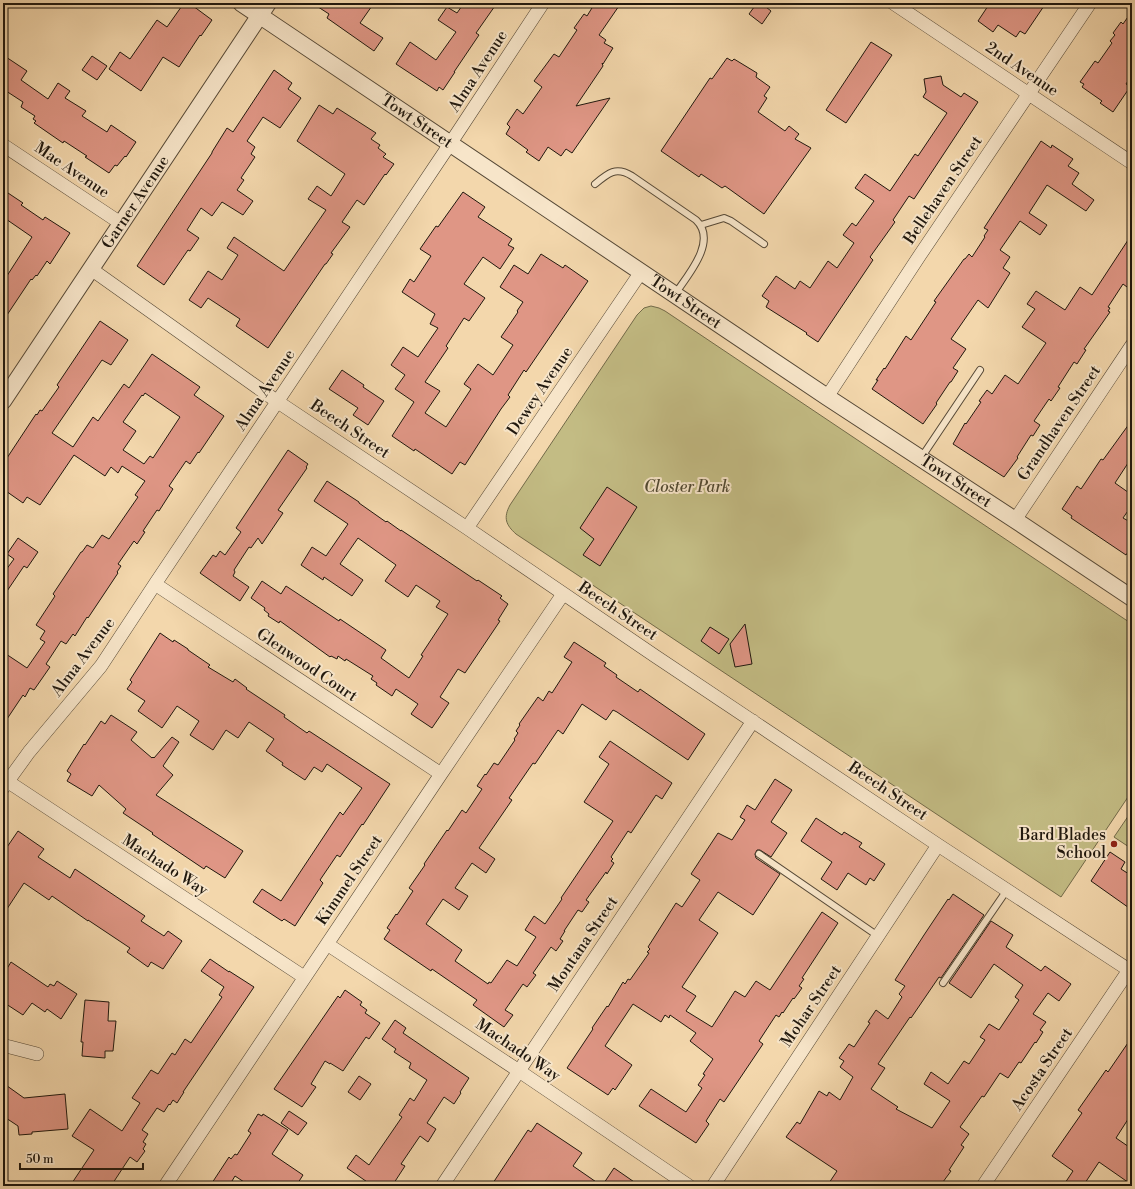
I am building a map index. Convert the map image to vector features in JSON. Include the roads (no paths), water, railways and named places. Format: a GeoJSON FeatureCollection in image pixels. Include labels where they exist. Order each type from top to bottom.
{"type":"FeatureCollection","features":[{"type":"Feature","properties":{"kind":"street","name":"Towt Street"},"geometry":{"type":"LineString","coordinates":[[241,3],[264,9],[450,144],[826,397],[1132,598]]}},
{"type":"Feature","properties":{"kind":"street","name":"Alma Avenue"},"geometry":{"type":"LineString","coordinates":[[5,785],[28,752],[101,666],[450,144],[542,3]]}},
{"type":"Feature","properties":{"kind":"street","name":"2nd Avenue"},"geometry":{"type":"LineString","coordinates":[[893,3],[1132,163]]}},
{"type":"Feature","properties":{"kind":"street","name":"Bellehaven Street"},"geometry":{"type":"LineString","coordinates":[[826,397],[1090,3]]}},
{"type":"Feature","properties":{"kind":"street","name":"Garner Avenue"},"geometry":{"type":"LineString","coordinates":[[4,396],[122,224],[264,9]]}},
{"type":"Feature","properties":{"kind":"street","name":"Mae Avenue"},"geometry":{"type":"LineString","coordinates":[[3,145],[122,224]]}},
{"type":"Feature","properties":{"kind":"street","name":"Beech Street"},"geometry":{"type":"LineString","coordinates":[[91,269],[278,402],[467,528],[648,652],[938,845],[1131,971]]}},
{"type":"Feature","properties":{"kind":"street","name":"Dewey Avenue"},"geometry":{"type":"LineString","coordinates":[[467,528],[641,272]]}},
{"type":"Feature","properties":{"kind":"street","name":"Grandhaven Street"},"geometry":{"type":"LineString","coordinates":[[1015,520],[1132,345]]}},
{"type":"Feature","properties":{"kind":"street","name":"Glenwood Court"},"geometry":{"type":"LineString","coordinates":[[155,584],[441,774]]}},
{"type":"Feature","properties":{"kind":"street","name":"Kimmel Street"},"geometry":{"type":"LineString","coordinates":[[165,1186],[304,977],[563,594]]}},
{"type":"Feature","properties":{"kind":"street","name":"Montana Street"},"geometry":{"type":"LineString","coordinates":[[442,1186],[753,721]]}},
{"type":"Feature","properties":{"kind":"street","name":"Machado Way"},"geometry":{"type":"LineString","coordinates":[[5,785],[304,977]]}},
{"type":"Feature","properties":{"kind":"street","name":"Mohar Street"},"geometry":{"type":"LineString","coordinates":[[713,1186],[938,845]]}},
{"type":"Feature","properties":{"kind":"street","name":"Machado Way"},"geometry":{"type":"LineString","coordinates":[[327,944],[690,1186]]}},
{"type":"Feature","properties":{"kind":"street","name":"Acosta Street"},"geometry":{"type":"LineString","coordinates":[[983,1186],[1131,971]]}},
{"type":"Feature","properties":{"kind":"street"},"geometry":{"type":"LineString","coordinates":[[3,1044],[37,1054]]}},
{"type":"Feature","properties":{"kind":"lane"},"geometry":{"type":"LineString","coordinates":[[595,184],[610,173],[621,171],[637,180],[696,220],[701,225],[703,232],[703,248],[700,256],[675,294]]}},
{"type":"Feature","properties":{"kind":"lane"},"geometry":{"type":"LineString","coordinates":[[701,225],[724,218],[764,244]]}},
{"type":"Feature","properties":{"kind":"lane"},"geometry":{"type":"LineString","coordinates":[[921,458],[980,370]]}},
{"type":"Feature","properties":{"kind":"lane"},"geometry":{"type":"LineString","coordinates":[[759,854],[878,936]]}},
{"type":"Feature","properties":{"kind":"lane"},"geometry":{"type":"LineString","coordinates":[[943,983],[1007,890]]}},
{"type":"Feature","properties":{"kind":"place","name":"Bard Blades School"},"geometry":{"type":"Point","coordinates":[1114,844]}},
{"type":"Feature","properties":{"kind":"park label","name":"Closter Park"},"geometry":{"type":"Point","coordinates":[687,487]}}]}
